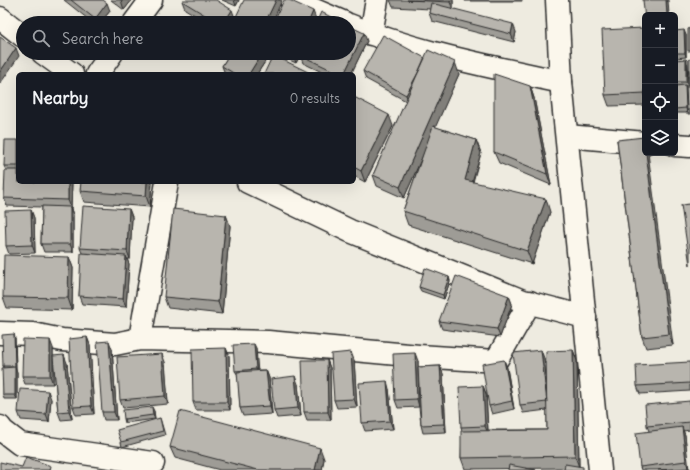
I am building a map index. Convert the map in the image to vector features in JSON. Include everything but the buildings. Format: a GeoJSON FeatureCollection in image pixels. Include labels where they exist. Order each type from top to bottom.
{"type":"FeatureCollection","features":[{"type":"Feature","properties":{"kind":"street"},"geometry":{"type":"LineString","coordinates":[[139,16],[151,0]]}},
{"type":"Feature","properties":{"kind":"street"},"geometry":{"type":"LineString","coordinates":[[291,0],[329,16]]}},
{"type":"Feature","properties":{"kind":"street"},"geometry":{"type":"LineString","coordinates":[[372,34],[377,0]]}},
{"type":"Feature","properties":{"kind":"street"},"geometry":{"type":"LineString","coordinates":[[557,0],[561,82],[600,470]]}},
{"type":"Feature","properties":{"kind":"street"},"geometry":{"type":"LineString","coordinates":[[0,18],[16,31]]}},
{"type":"Feature","properties":{"kind":"street"},"geometry":{"type":"LineString","coordinates":[[356,28],[446,56],[561,82]]}},
{"type":"Feature","properties":{"kind":"street"},"geometry":{"type":"LineString","coordinates":[[53,60],[69,72]]}},
{"type":"Feature","properties":{"kind":"street"},"geometry":{"type":"LineString","coordinates":[[98,72],[107,60]]}},
{"type":"Feature","properties":{"kind":"street"},"geometry":{"type":"LineString","coordinates":[[567,136],[642,143]]}},
{"type":"Feature","properties":{"kind":"street"},"geometry":{"type":"LineString","coordinates":[[678,145],[690,146]]}},
{"type":"Feature","properties":{"kind":"street"},"geometry":{"type":"LineString","coordinates":[[140,339],[167,184]]}},
{"type":"Feature","properties":{"kind":"street"},"geometry":{"type":"LineString","coordinates":[[252,184],[350,231],[523,301],[585,317]]}},
{"type":"Feature","properties":{"kind":"street"},"geometry":{"type":"LineString","coordinates":[[0,333],[33,334],[62,340],[115,344],[140,339],[268,342],[419,356],[496,361],[530,302]]}},
{"type":"Feature","properties":{"kind":"street"},"geometry":{"type":"LineString","coordinates":[[0,427],[20,444],[154,463]]}}]}
